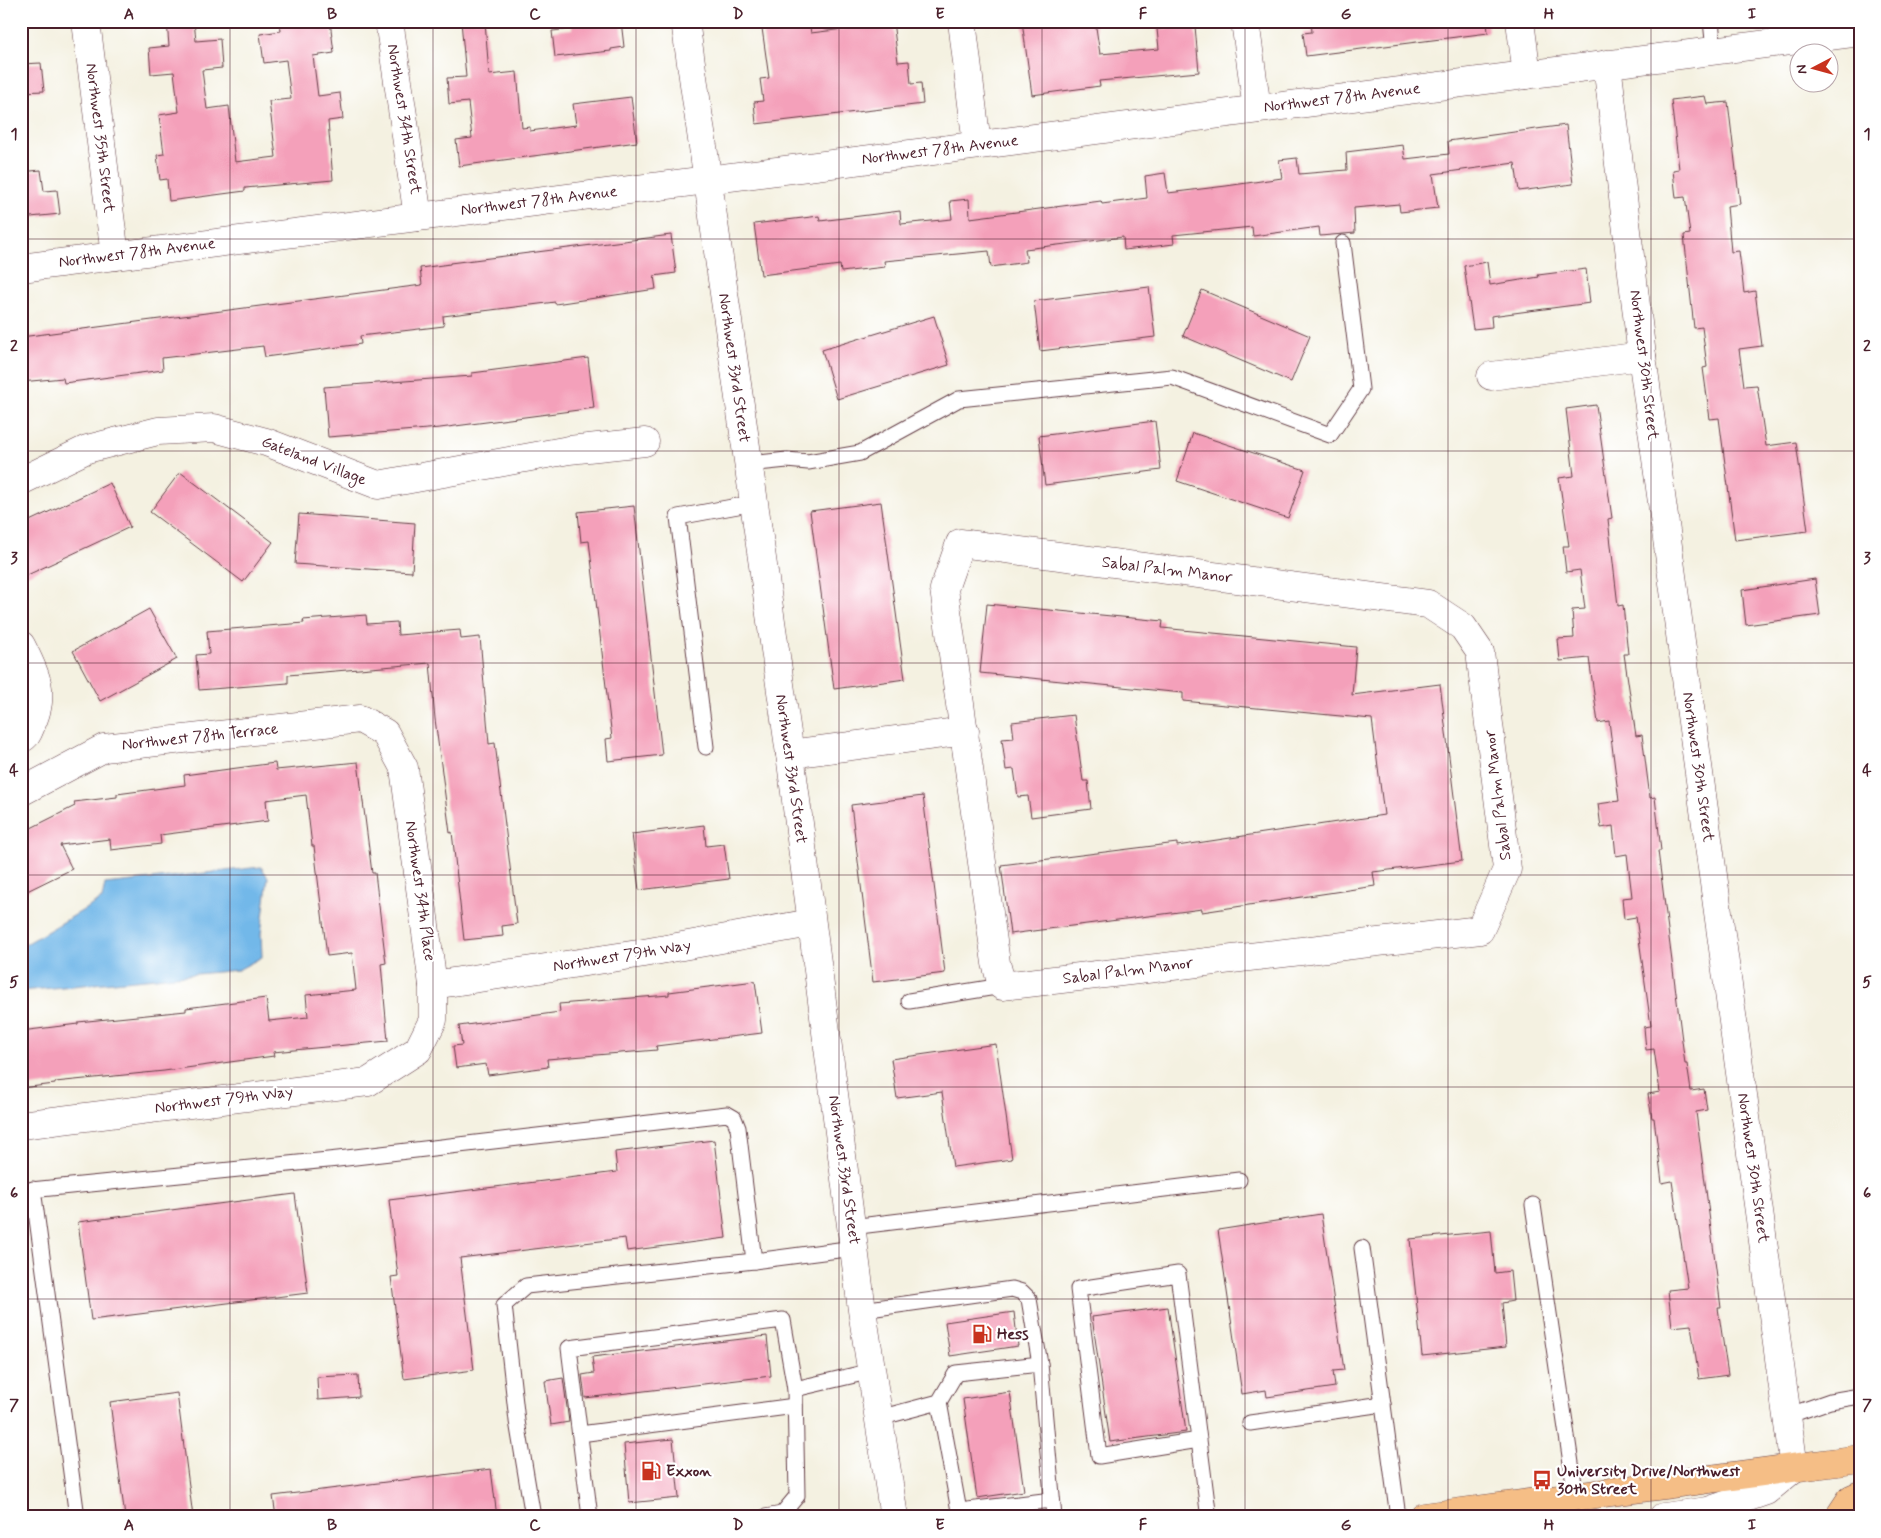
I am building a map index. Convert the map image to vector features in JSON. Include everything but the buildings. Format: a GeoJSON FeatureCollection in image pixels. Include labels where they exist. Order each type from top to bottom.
{"type":"FeatureCollection","features":[{"type":"Feature","properties":{"kind":"main road"},"geometry":{"type":"LineString","coordinates":[[1424,1517],[1860,1460]]}},
{"type":"Feature","properties":{"kind":"main road"},"geometry":{"type":"LineString","coordinates":[[1839,1517],[1851,1499],[1860,1495]]}},
{"type":"Feature","properties":{"kind":"street","name":"Northwest 35th Street"},"geometry":{"type":"LineString","coordinates":[[86,21],[115,256]]}},
{"type":"Feature","properties":{"kind":"street","name":"Northwest 34th Street"},"geometry":{"type":"LineString","coordinates":[[389,21],[418,217]]}},
{"type":"Feature","properties":{"kind":"street","name":"Northwest 33rd Street"},"geometry":{"type":"LineString","coordinates":[[685,21],[706,179],[790,754],[862,1310],[894,1517]]}},
{"type":"Feature","properties":{"kind":"street"},"geometry":{"type":"LineString","coordinates":[[962,21],[977,145]]}},
{"type":"Feature","properties":{"kind":"street"},"geometry":{"type":"LineString","coordinates":[[1245,21],[1256,109]]}},
{"type":"Feature","properties":{"kind":"street"},"geometry":{"type":"LineString","coordinates":[[1520,21],[1527,75]]}},
{"type":"Feature","properties":{"kind":"street","name":"Northwest 78th Avenue"},"geometry":{"type":"LineString","coordinates":[[21,268],[1860,32]]}},
{"type":"Feature","properties":{"kind":"street","name":"Northwest 30th Street"},"geometry":{"type":"LineString","coordinates":[[1607,64],[1642,356],[1794,1468]]}},
{"type":"Feature","properties":{"kind":"street"},"geometry":{"type":"LineString","coordinates":[[1491,376],[1642,356]]}},
{"type":"Feature","properties":{"kind":"street","name":"Gateland Village"},"geometry":{"type":"LineString","coordinates":[[21,481],[87,449],[158,431],[214,428],[266,442],[378,485],[569,450],[644,442]]}},
{"type":"Feature","properties":{"kind":"street","name":"Sabal Palm Manor"},"geometry":{"type":"LineString","coordinates":[[960,544],[1428,604],[1463,627],[1480,652],[1507,869],[1480,930],[1002,986],[996,963],[965,731],[944,589],[960,544]]}},
{"type":"Feature","properties":{"kind":"street"},"geometry":{"type":"LineString","coordinates":[[21,645],[36,675],[40,696],[36,716],[26,736],[21,739]]}},
{"type":"Feature","properties":{"kind":"street","name":"Northwest 78th Terrace"},"geometry":{"type":"LineString","coordinates":[[21,792],[104,748],[360,719],[385,733]]}},
{"type":"Feature","properties":{"kind":"street"},"geometry":{"type":"LineString","coordinates":[[790,754],[965,731]]}},
{"type":"Feature","properties":{"kind":"street","name":"Northwest 34th Place"},"geometry":{"type":"LineString","coordinates":[[385,733],[404,768],[433,985],[433,1020],[418,1050]]}},
{"type":"Feature","properties":{"kind":"street","name":"Northwest 79th Way"},"geometry":{"type":"LineString","coordinates":[[433,985],[638,954],[811,923]]}},
{"type":"Feature","properties":{"kind":"street","name":"Northwest 79th Way"},"geometry":{"type":"LineString","coordinates":[[21,1125],[368,1082],[418,1050]]}},
{"type":"Feature","properties":{"kind":"street"},"geometry":{"type":"LineString","coordinates":[[1663,1517],[1708,1511],[1766,1491],[1794,1468]]}},
{"type":"Feature","properties":{"kind":"lane"},"geometry":{"type":"LineString","coordinates":[[1711,21],[1714,50]]}},
{"type":"Feature","properties":{"kind":"lane"},"geometry":{"type":"LineString","coordinates":[[748,464],[787,460],[808,462],[860,453],[959,400],[1172,377],[1330,435],[1360,389],[1343,243]]}},
{"type":"Feature","properties":{"kind":"lane"},"geometry":{"type":"LineString","coordinates":[[706,747],[678,517],[754,503]]}},
{"type":"Feature","properties":{"kind":"lane"},"geometry":{"type":"LineString","coordinates":[[909,1001],[1002,986]]}},
{"type":"Feature","properties":{"kind":"lane"},"geometry":{"type":"LineString","coordinates":[[77,1517],[27,1190],[338,1159],[727,1114],[734,1118],[738,1128],[754,1261]]}},
{"type":"Feature","properties":{"kind":"lane"},"geometry":{"type":"LineString","coordinates":[[533,1517],[517,1421],[504,1305],[526,1286],[754,1261],[852,1238],[1239,1180]]}},
{"type":"Feature","properties":{"kind":"lane"},"geometry":{"type":"LineString","coordinates":[[1533,1204],[1576,1497]]}},
{"type":"Feature","properties":{"kind":"lane"},"geometry":{"type":"LineString","coordinates":[[1362,1248],[1398,1517]]}},
{"type":"Feature","properties":{"kind":"lane"},"geometry":{"type":"LineString","coordinates":[[1199,1440],[1099,1456],[1078,1288],[1178,1274],[1210,1517]]}},
{"type":"Feature","properties":{"kind":"lane"},"geometry":{"type":"LineString","coordinates":[[862,1310],[1012,1289],[1022,1292],[1029,1299],[1040,1364],[1054,1517]]}},
{"type":"Feature","properties":{"kind":"lane"},"geometry":{"type":"LineString","coordinates":[[590,1517],[569,1348],[783,1320],[795,1389],[797,1496],[782,1514],[766,1517]]}},
{"type":"Feature","properties":{"kind":"lane"},"geometry":{"type":"LineString","coordinates":[[1040,1364],[956,1373],[939,1402],[958,1511],[1052,1500]]}},
{"type":"Feature","properties":{"kind":"lane"},"geometry":{"type":"LineString","coordinates":[[795,1389],[872,1371]]}},
{"type":"Feature","properties":{"kind":"lane"},"geometry":{"type":"LineString","coordinates":[[1787,1416],[1830,1400],[1860,1396]]}},
{"type":"Feature","properties":{"kind":"lane"},"geometry":{"type":"LineString","coordinates":[[879,1418],[939,1402]]}},
{"type":"Feature","properties":{"kind":"lane"},"geometry":{"type":"LineString","coordinates":[[1250,1423],[1383,1404]]}},
{"type":"Feature","properties":{"kind":"lane"},"geometry":{"type":"LineString","coordinates":[[580,1434],[795,1406]]}},
{"type":"Feature","properties":{"kind":"water"},"geometry":{"type":"Polygon","coordinates":[[[261,867],[268,877],[261,934],[262,957],[238,970],[21,991],[21,947],[102,899],[105,884],[261,867]]]}},
{"type":"Feature","properties":{"kind":"place","name":"Hess"},"geometry":{"type":"Point","coordinates":[982,1334]}},
{"type":"Feature","properties":{"kind":"place","name":"Exxon"},"geometry":{"type":"Point","coordinates":[651,1471]}},
{"type":"Feature","properties":{"kind":"place","name":"University Drive/Northwest 30th Street"},"geometry":{"type":"Point","coordinates":[1542,1480]}}]}
